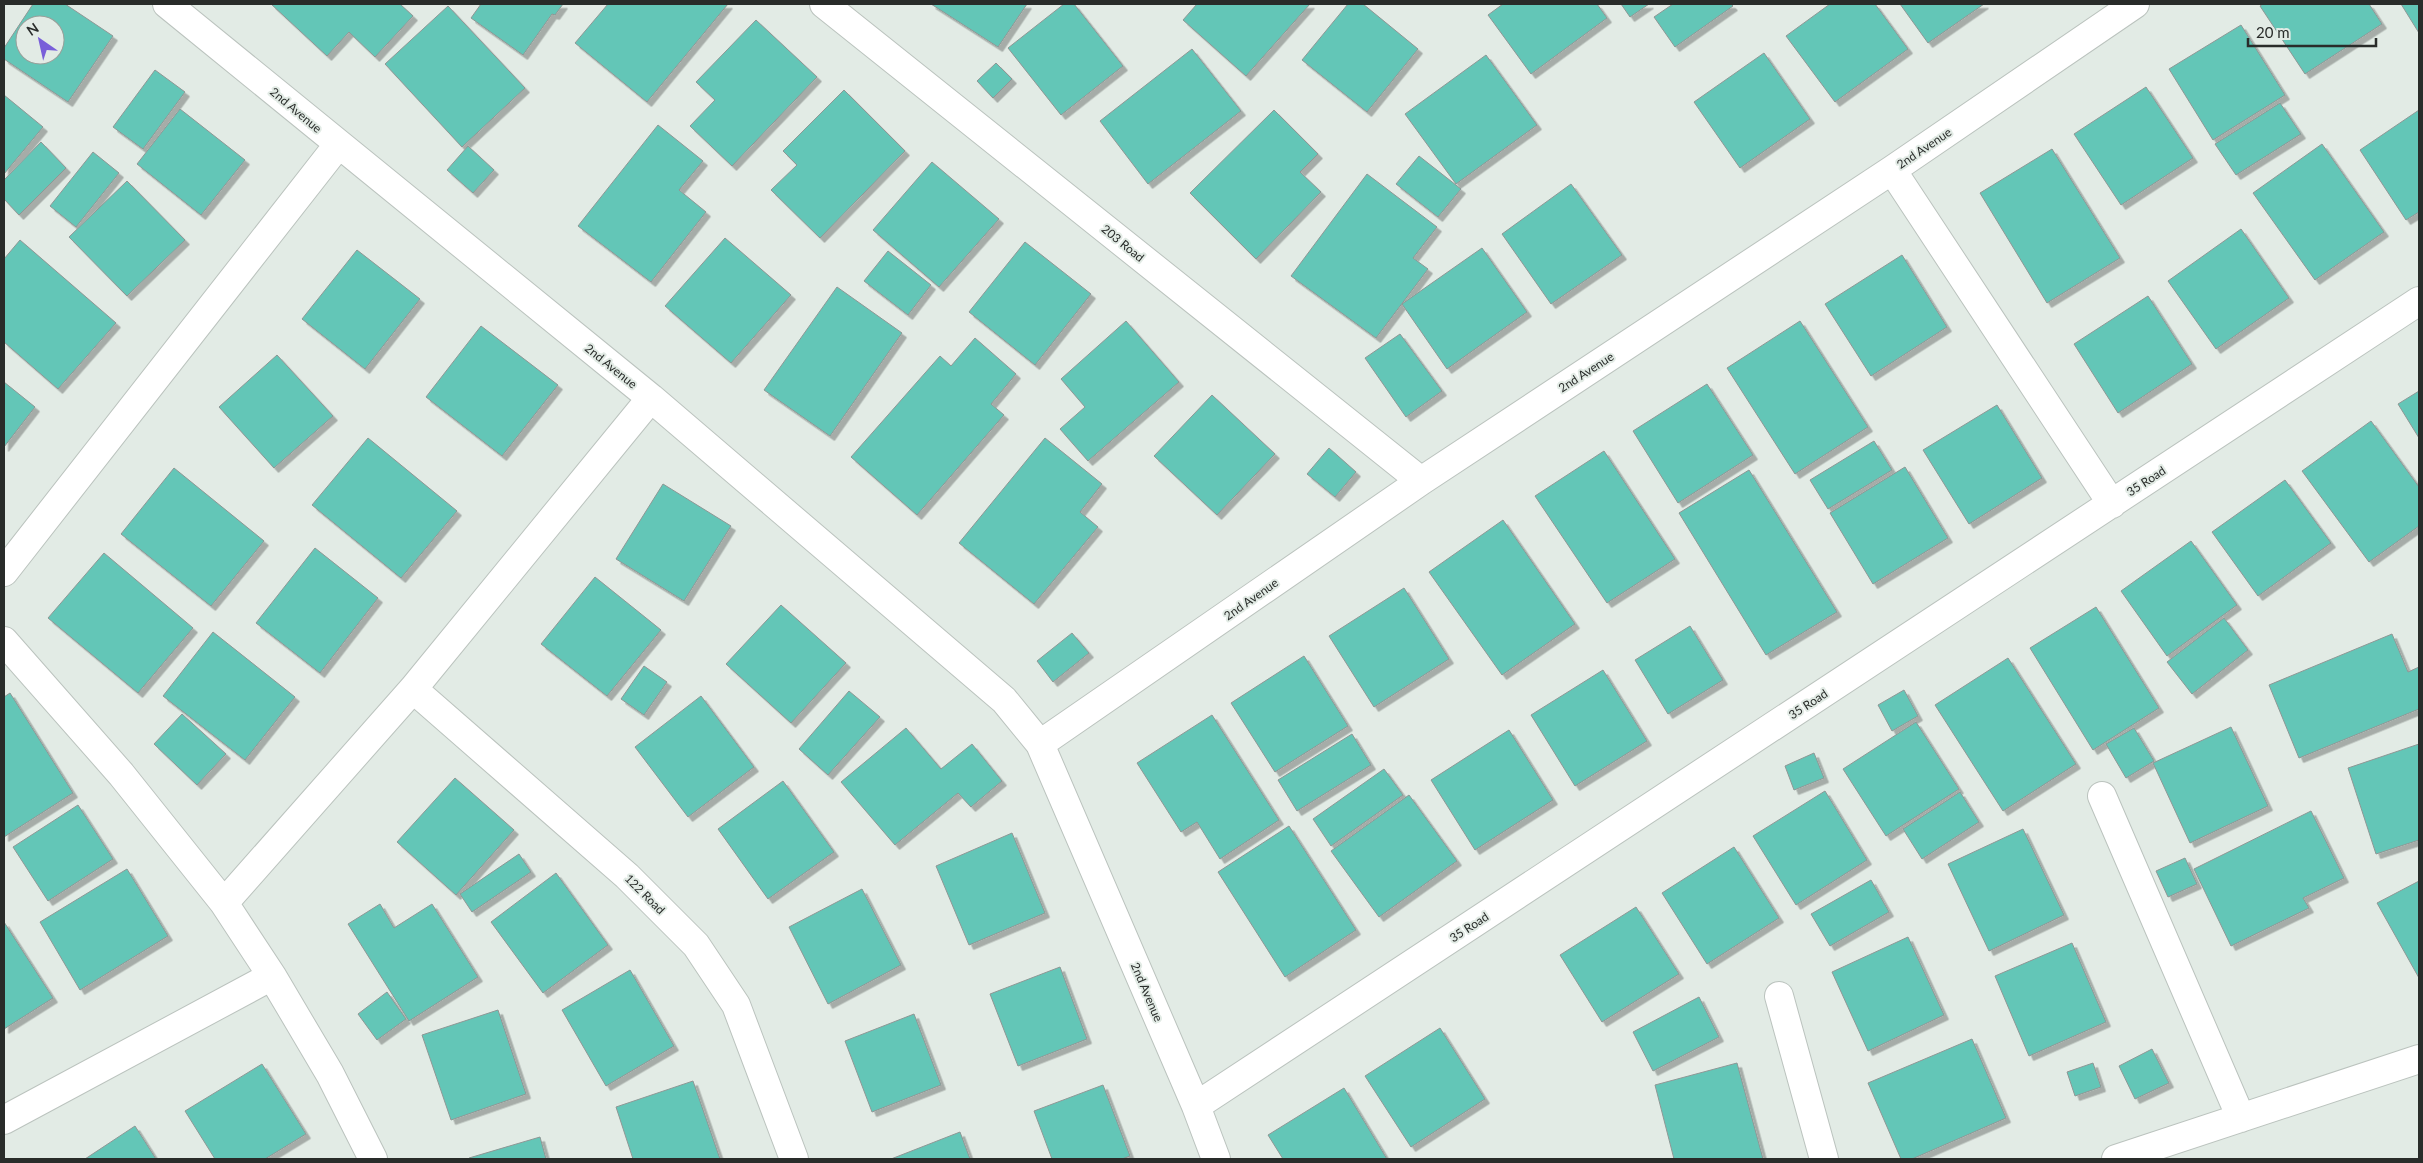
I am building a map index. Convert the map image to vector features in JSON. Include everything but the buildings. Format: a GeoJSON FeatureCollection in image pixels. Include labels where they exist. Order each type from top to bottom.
{"type":"FeatureCollection","features":[{"type":"Feature","properties":{"kind":"street","name":"203 Road"},"geometry":{"type":"LineString","coordinates":[[824,4],[1421,481]]}},
{"type":"Feature","properties":{"kind":"street","name":"2nd Avenue"},"geometry":{"type":"LineString","coordinates":[[1040,744],[1421,481],[1892,170],[2135,4]]}},
{"type":"Feature","properties":{"kind":"street","name":"2nd Avenue"},"geometry":{"type":"LineString","coordinates":[[174,6],[338,145],[651,398],[1004,700],[1040,744],[1196,1106],[1216,1159]]}},
{"type":"Feature","properties":{"kind":"street"},"geometry":{"type":"LineString","coordinates":[[4,572],[338,145]]}},
{"type":"Feature","properties":{"kind":"street"},"geometry":{"type":"LineString","coordinates":[[1892,170],[2112,504]]}},
{"type":"Feature","properties":{"kind":"street","name":"35 Road"},"geometry":{"type":"LineString","coordinates":[[1196,1106],[2419,302]]}},
{"type":"Feature","properties":{"kind":"street"},"geometry":{"type":"LineString","coordinates":[[224,903],[413,689],[651,398]]}},
{"type":"Feature","properties":{"kind":"street"},"geometry":{"type":"LineString","coordinates":[[4,641],[121,774],[224,903],[272,976],[330,1074],[373,1159]]}},
{"type":"Feature","properties":{"kind":"street","name":"122 Road"},"geometry":{"type":"LineString","coordinates":[[413,689],[627,876],[696,946],[736,1005],[794,1159]]}},
{"type":"Feature","properties":{"kind":"street"},"geometry":{"type":"LineString","coordinates":[[2102,796],[2241,1118]]}},
{"type":"Feature","properties":{"kind":"street"},"geometry":{"type":"LineString","coordinates":[[4,1120],[272,976]]}},
{"type":"Feature","properties":{"kind":"street"},"geometry":{"type":"LineString","coordinates":[[1779,996],[1824,1159]]}},
{"type":"Feature","properties":{"kind":"street"},"geometry":{"type":"LineString","coordinates":[[2116,1159],[2419,1059]]}}]}
